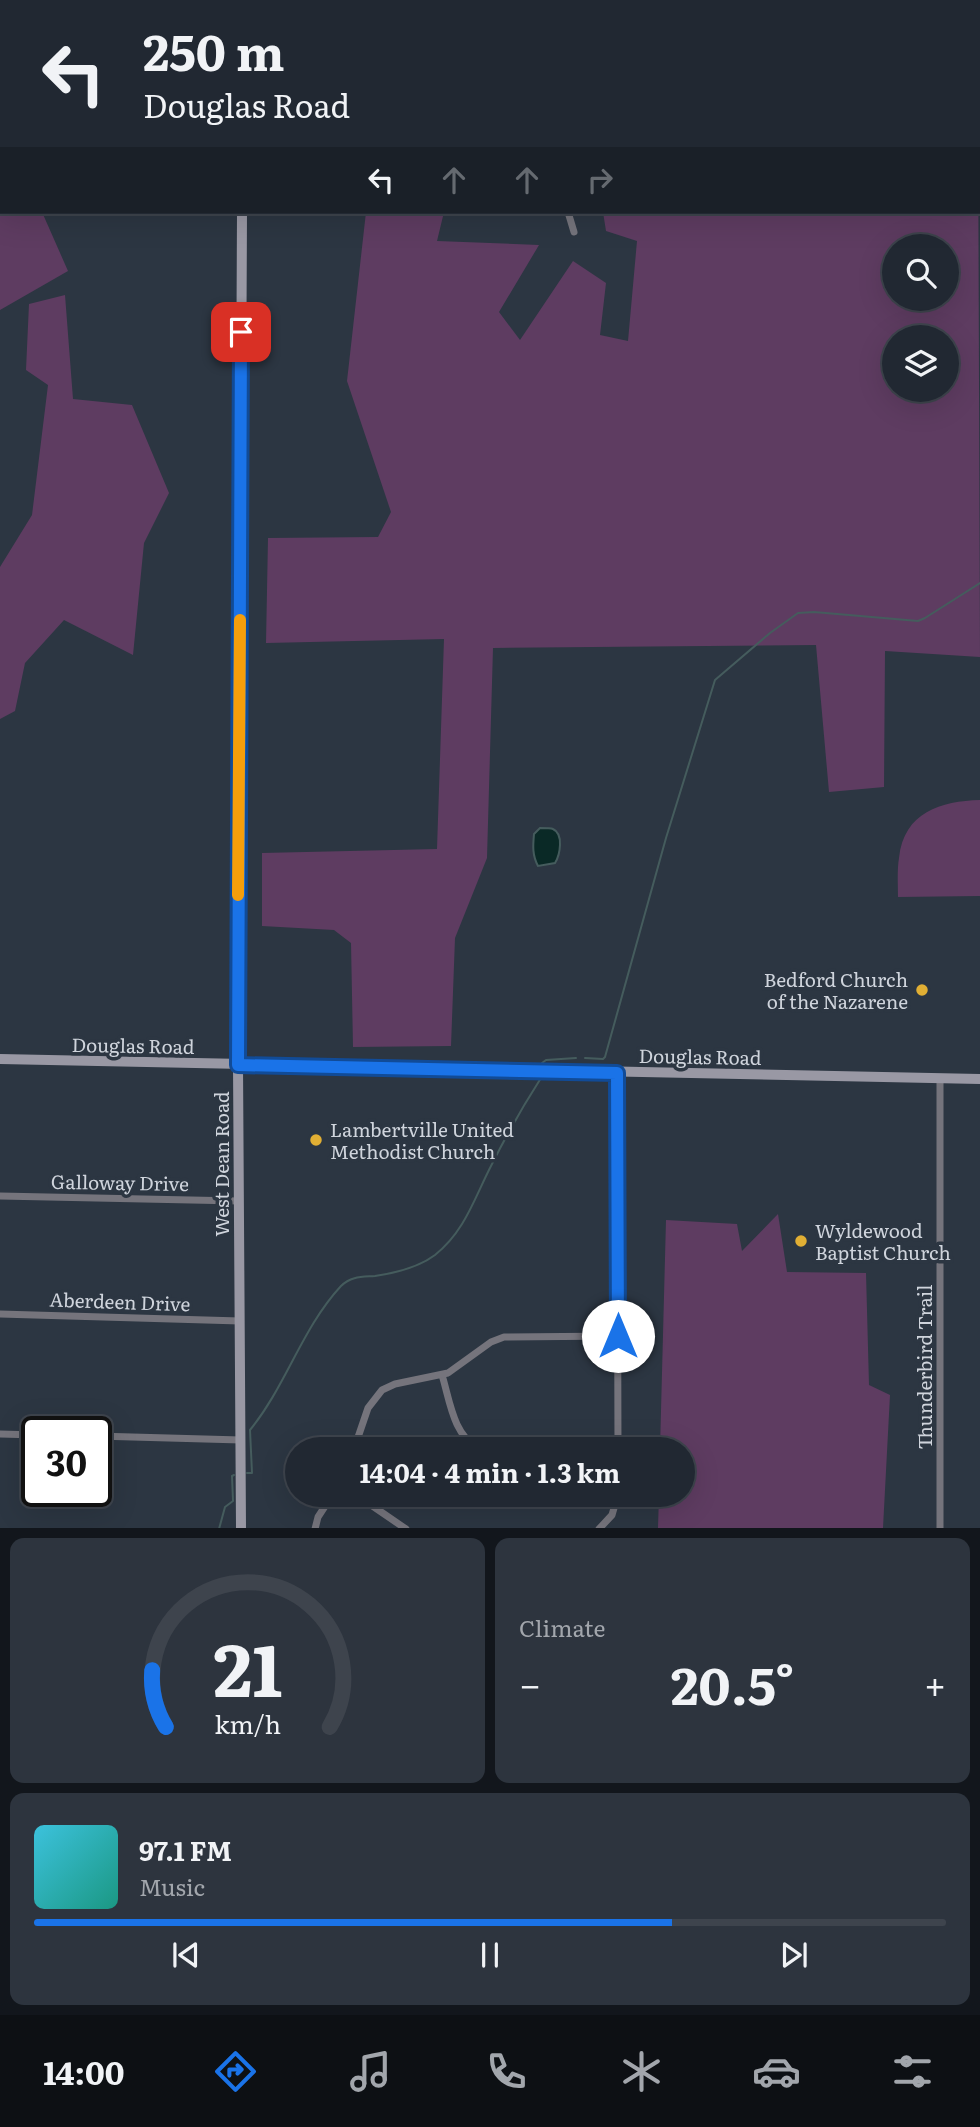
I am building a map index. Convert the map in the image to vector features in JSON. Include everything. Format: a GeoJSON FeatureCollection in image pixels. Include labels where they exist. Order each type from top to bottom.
{"type":"FeatureCollection","features":[{"type":"Feature","properties":{"kind":"street","name":"West Dean Road"},"geometry":{"type":"LineString","coordinates":[[241,1528],[238,1065],[242,214]]}},
{"type":"Feature","properties":{"kind":"street"},"geometry":{"type":"LineString","coordinates":[[569,214],[574,232]]}},
{"type":"Feature","properties":{"kind":"street","name":"Douglas Road"},"geometry":{"type":"LineString","coordinates":[[0,1059],[980,1079]]}},
{"type":"Feature","properties":{"kind":"street"},"geometry":{"type":"LineString","coordinates":[[617,1073],[618,1437]]}},
{"type":"Feature","properties":{"kind":"street","name":"Thunderbird Trail"},"geometry":{"type":"LineString","coordinates":[[940,1079],[940,1528]]}},
{"type":"Feature","properties":{"kind":"street","name":"Galloway Drive"},"geometry":{"type":"LineString","coordinates":[[0,1196],[239,1201]]}},
{"type":"Feature","properties":{"kind":"street","name":"Aberdeen Drive"},"geometry":{"type":"LineString","coordinates":[[0,1314],[240,1321]]}},
{"type":"Feature","properties":{"kind":"street"},"geometry":{"type":"LineString","coordinates":[[358,1437],[368,1408],[377,1394],[395,1384],[442,1375],[491,1342],[504,1337],[618,1336]]}},
{"type":"Feature","properties":{"kind":"street"},"geometry":{"type":"LineString","coordinates":[[442,1375],[459,1431],[464,1437]]}},
{"type":"Feature","properties":{"kind":"street"},"geometry":{"type":"LineString","coordinates":[[0,1434],[21,1435]]}},
{"type":"Feature","properties":{"kind":"street"},"geometry":{"type":"LineString","coordinates":[[112,1436],[241,1440]]}},
{"type":"Feature","properties":{"kind":"street"},"geometry":{"type":"LineString","coordinates":[[315,1528],[325,1507]]}},
{"type":"Feature","properties":{"kind":"street"},"geometry":{"type":"LineString","coordinates":[[374,1507],[406,1528]]}},
{"type":"Feature","properties":{"kind":"street"},"geometry":{"type":"LineString","coordinates":[[599,1528],[612,1515],[614,1507]]}},
{"type":"Feature","properties":{"kind":"shaded area"},"geometry":{"type":"Polygon","coordinates":[[[0,214],[43,214],[68,271],[0,310],[0,214]]]}},
{"type":"Feature","properties":{"kind":"shaded area"},"geometry":{"type":"Polygon","coordinates":[[[366,214],[444,214],[437,241],[539,245],[499,312],[520,340],[573,261],[606,283],[600,335],[628,341],[637,241],[606,231],[603,214],[978,214],[980,657],[885,651],[884,787],[829,792],[816,645],[493,648],[487,858],[455,938],[451,1046],[353,1047],[351,943],[334,930],[262,926],[262,853],[437,849],[444,639],[266,643],[268,538],[378,537],[391,512],[347,381],[366,214]]]}},
{"type":"Feature","properties":{"kind":"shaded area"},"geometry":{"type":"Polygon","coordinates":[[[65,295],[73,399],[132,405],[169,493],[144,543],[133,655],[64,620],[25,663],[15,711],[0,719],[0,567],[32,515],[48,385],[26,370],[29,304],[65,295]]]}},
{"type":"Feature","properties":{"kind":"shaded area"},"geometry":{"type":"Polygon","coordinates":[[[980,800],[980,896],[898,897],[899,858],[908,830],[927,812],[939,807],[980,800]]]}},
{"type":"Feature","properties":{"kind":"shaded area"},"geometry":{"type":"Polygon","coordinates":[[[540,828],[553,829],[559,835],[559,850],[555,863],[538,866],[536,862],[533,850],[534,834],[540,828]]]}},
{"type":"Feature","properties":{"kind":"shaded area"},"geometry":{"type":"Polygon","coordinates":[[[778,1214],[787,1272],[866,1273],[869,1385],[890,1395],[883,1528],[658,1528],[659,1507],[695,1507],[695,1437],[660,1437],[666,1220],[737,1224],[742,1251],[778,1214]]]}},
{"type":"Feature","properties":{"kind":"waterway"},"geometry":{"type":"LineString","coordinates":[[585,1058],[605,1057],[666,838],[715,680],[798,613],[918,621],[980,583]]}},
{"type":"Feature","properties":{"kind":"waterway"},"geometry":{"type":"LineString","coordinates":[[542,1063],[546,1060],[576,1058]]}},
{"type":"Feature","properties":{"kind":"waterway"},"geometry":{"type":"LineString","coordinates":[[247,1473],[252,1473],[250,1430],[274,1395],[327,1302],[349,1280],[414,1266],[429,1259],[445,1246],[468,1214],[521,1110],[541,1078]]}},
{"type":"Feature","properties":{"kind":"waterway"},"geometry":{"type":"LineString","coordinates":[[219,1528],[225,1507],[233,1501],[234,1475]]}},
{"type":"Feature","properties":{"kind":"slow traffic"},"geometry":{"type":"LineString","coordinates":[[238,895],[240,620]]}},
{"type":"Feature","properties":{"kind":"place","name":"Bedford Church of the Nazarene"},"geometry":{"type":"Point","coordinates":[922,990]}},
{"type":"Feature","properties":{"kind":"place","name":"Lambertville United Methodist Church"},"geometry":{"type":"Point","coordinates":[316,1140]}},
{"type":"Feature","properties":{"kind":"place","name":"Wyldewood Baptist Church"},"geometry":{"type":"Point","coordinates":[801,1241]}},
{"type":"Feature","properties":{"kind":"route"},"geometry":{"type":"LineString","coordinates":[[241,332],[238,1065],[617,1073],[618,1336]]}}]}
